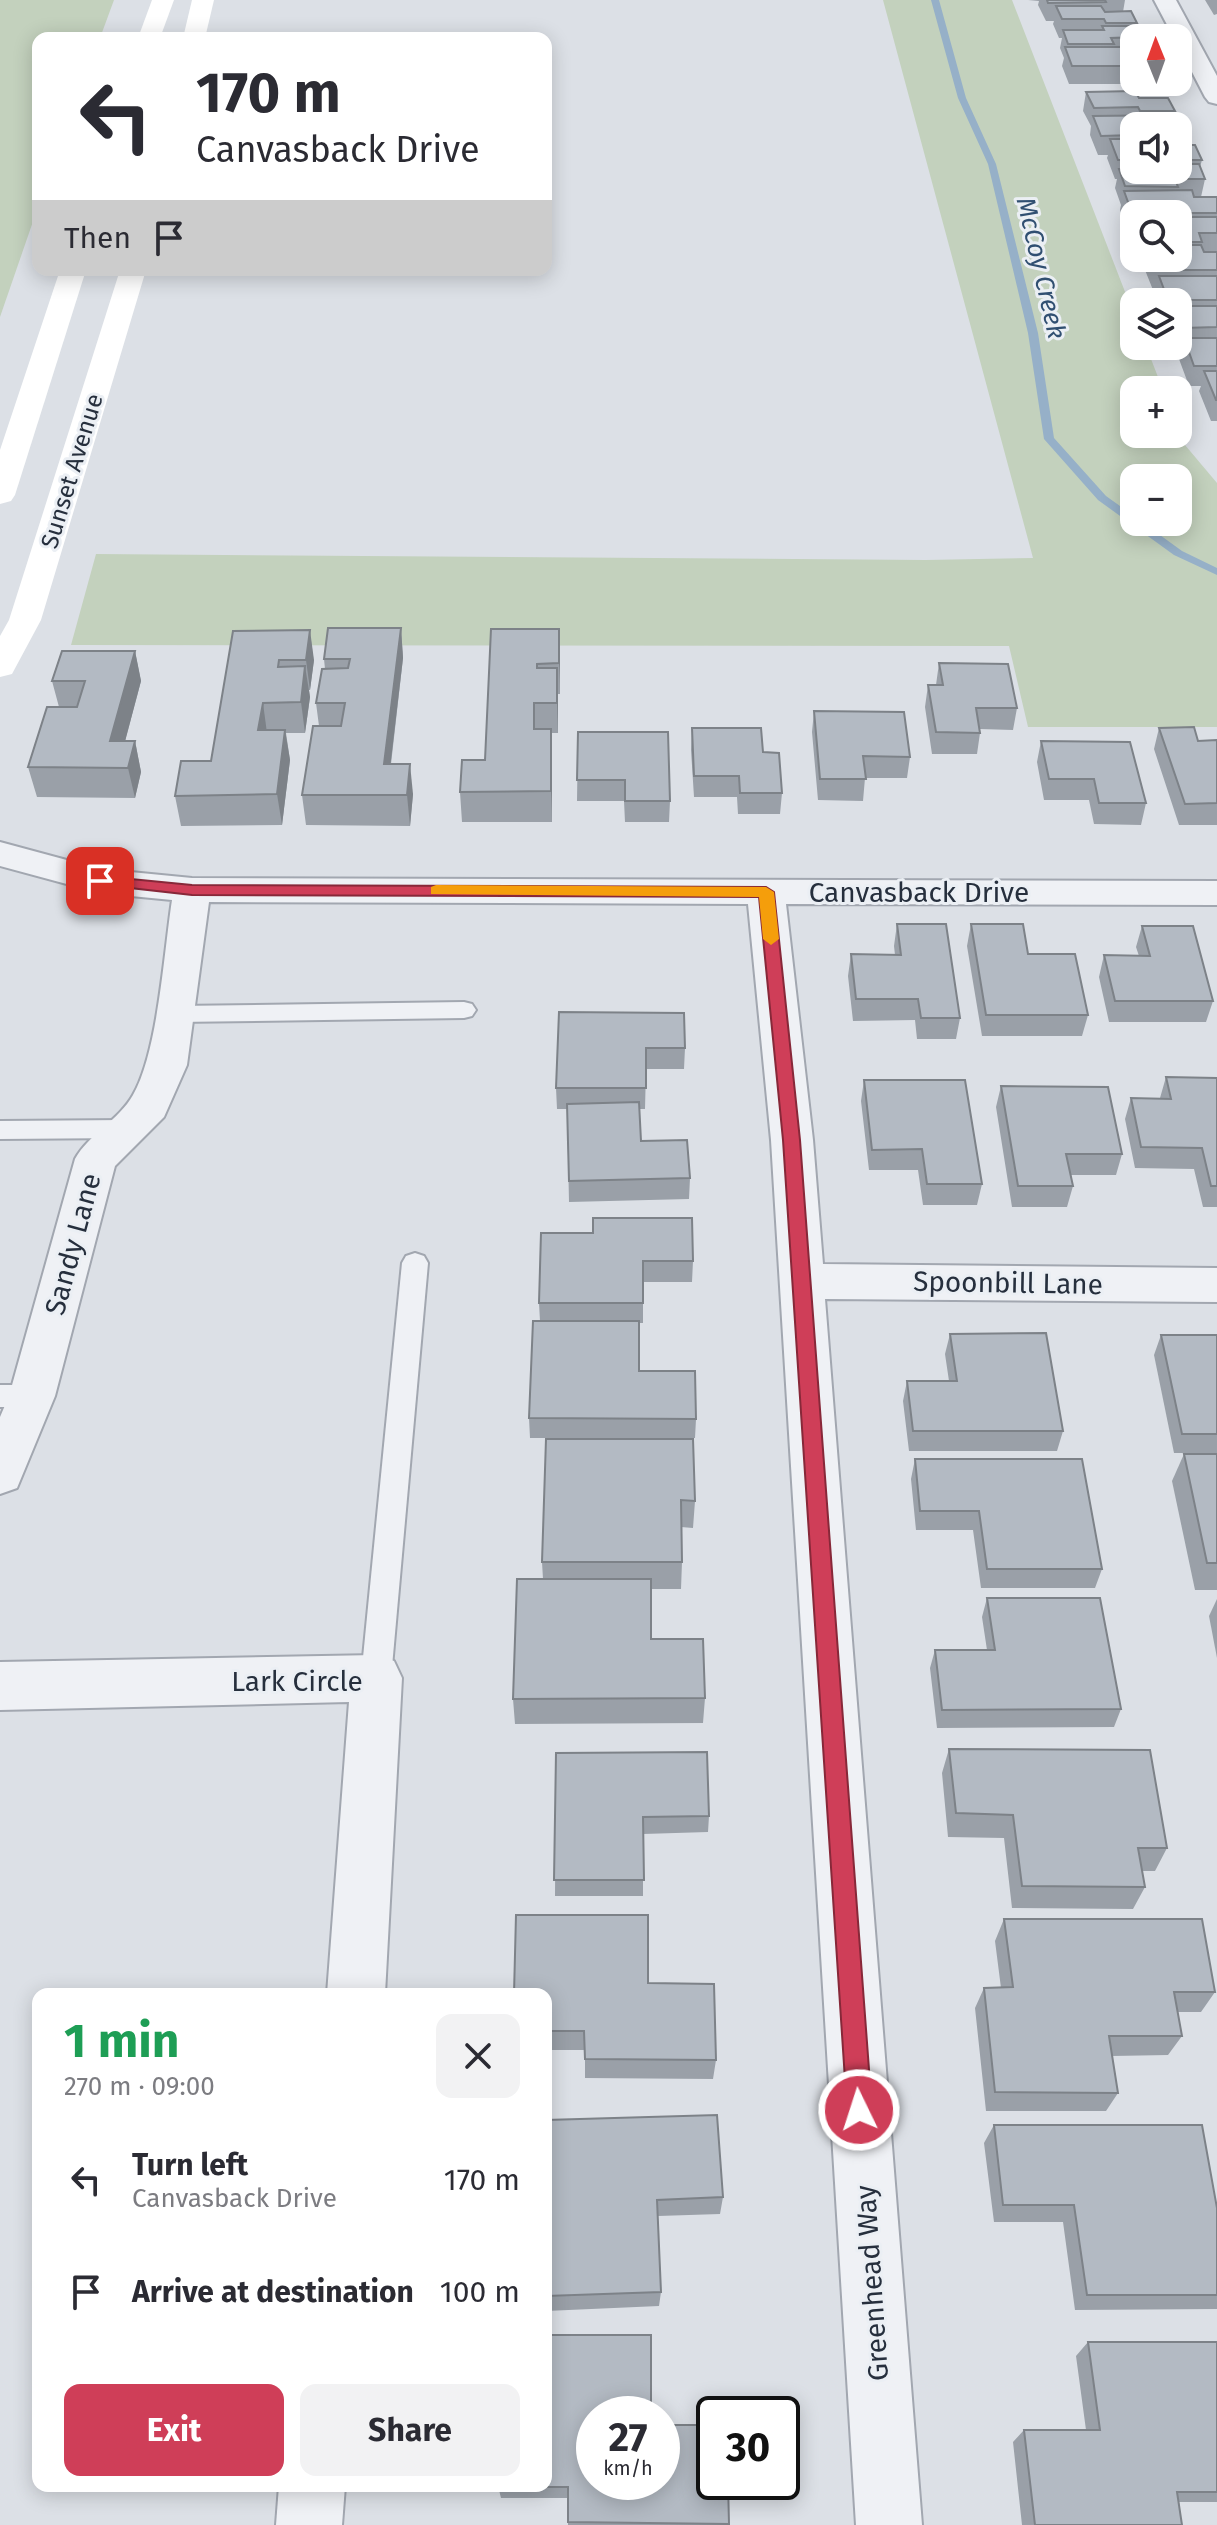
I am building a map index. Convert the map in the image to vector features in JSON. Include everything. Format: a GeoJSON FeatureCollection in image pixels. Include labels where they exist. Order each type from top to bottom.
{"type":"FeatureCollection","features":[{"type":"Feature","properties":{"kind":"main road"},"geometry":{"type":"LineString","coordinates":[[151,32],[163,0]]}},
{"type":"Feature","properties":{"kind":"main road"},"geometry":{"type":"LineString","coordinates":[[195,32],[203,0]]}},
{"type":"Feature","properties":{"kind":"main road","name":"Sunset Avenue"},"geometry":{"type":"LineString","coordinates":[[25,481],[72,276]]}},
{"type":"Feature","properties":{"kind":"main road","name":"Sunset Avenue"},"geometry":{"type":"LineString","coordinates":[[25,481],[130,276]]}},
{"type":"Feature","properties":{"kind":"main road","name":"Sunset Avenue"},"geometry":{"type":"LineString","coordinates":[[0,667],[25,620],[60,509],[25,481]]}},
{"type":"Feature","properties":{"kind":"main road"},"geometry":{"type":"LineString","coordinates":[[0,508],[60,509]]}},
{"type":"Feature","properties":{"kind":"street"},"geometry":{"type":"LineString","coordinates":[[1165,0],[1178,24]]}},
{"type":"Feature","properties":{"kind":"street"},"geometry":{"type":"LineString","coordinates":[[1192,41],[1216,41]]}},
{"type":"Feature","properties":{"kind":"street"},"geometry":{"type":"LineString","coordinates":[[1192,49],[1217,97]]}},
{"type":"Feature","properties":{"kind":"street","name":"Canvasback Drive"},"geometry":{"type":"LineString","coordinates":[[0,854],[100,881],[192,890],[1217,893]]}},
{"type":"Feature","properties":{"kind":"street","name":"Sandy Lane"},"geometry":{"type":"LineString","coordinates":[[0,1474],[16,1396],[96,1159],[149,1106],[167,1065],[192,890]]}},
{"type":"Feature","properties":{"kind":"street","name":"Greenhead Way"},"geometry":{"type":"LineString","coordinates":[[766,892],[792,1140],[889,2525]]}},
{"type":"Feature","properties":{"kind":"street","name":"Spoonbill Lane"},"geometry":{"type":"LineString","coordinates":[[800,1281],[1217,1285]]}},
{"type":"Feature","properties":{"kind":"street","name":"Lark Circle"},"geometry":{"type":"LineString","coordinates":[[0,1686],[376,1678],[356,1988]]}},
{"type":"Feature","properties":{"kind":"street"},"geometry":{"type":"LineString","coordinates":[[309,2525],[312,2492]]}},
{"type":"Feature","properties":{"kind":"lane"},"geometry":{"type":"LineString","coordinates":[[176,1014],[464,1010]]}},
{"type":"Feature","properties":{"kind":"lane"},"geometry":{"type":"LineString","coordinates":[[0,1130],[126,1129]]}},
{"type":"Feature","properties":{"kind":"lane"},"geometry":{"type":"LineString","coordinates":[[376,1678],[415,1263]]}},
{"type":"Feature","properties":{"kind":"green space"},"geometry":{"type":"Polygon","coordinates":[[[0,0],[114,0],[102,32],[32,32],[32,224],[0,317],[0,0]]]}},
{"type":"Feature","properties":{"kind":"green space"},"geometry":{"type":"Polygon","coordinates":[[[883,0],[1012,0],[1124,288],[1120,288],[1120,360],[1151,360],[1158,376],[1120,376],[1120,448],[1188,448],[1217,483],[1217,727],[1028,727],[1009,646],[71,645],[96,554],[926,560],[1033,558],[883,0]]]}},
{"type":"Feature","properties":{"kind":"building"},"geometry":{"type":"Polygon","coordinates":[[[1047,0],[1105,0],[1106,2],[1048,3],[1047,0]]]}},
{"type":"Feature","properties":{"kind":"building"},"geometry":{"type":"Polygon","coordinates":[[[1056,6],[1101,6],[1105,12],[1131,11],[1137,23],[1062,19],[1056,6]]]}},
{"type":"Feature","properties":{"kind":"building"},"geometry":{"type":"Polygon","coordinates":[[[1102,26],[1120,26],[1120,38],[1111,38],[1114,44],[1068,44],[1063,30],[1104,30],[1102,26]]]}},
{"type":"Feature","properties":{"kind":"building"},"geometry":{"type":"Polygon","coordinates":[[[1065,47],[1120,47],[1120,66],[1072,66],[1065,47]]]}},
{"type":"Feature","properties":{"kind":"building"},"geometry":{"type":"Polygon","coordinates":[[[1120,91],[1120,96],[1168,98],[1175,111],[1140,111],[1138,107],[1094,108],[1086,92],[1120,91]]]}},
{"type":"Feature","properties":{"kind":"building"},"geometry":{"type":"Polygon","coordinates":[[[1093,116],[1120,116],[1120,135],[1101,136],[1093,116]]]}},
{"type":"Feature","properties":{"kind":"building"},"geometry":{"type":"Polygon","coordinates":[[[1110,139],[1120,139],[1118,160],[1110,139]]]}},
{"type":"Feature","properties":{"kind":"building"},"geometry":{"type":"Polygon","coordinates":[[[1192,145],[1195,145],[1202,160],[1192,160],[1192,145]]]}},
{"type":"Feature","properties":{"kind":"building"},"geometry":{"type":"Polygon","coordinates":[[[1192,164],[1199,164],[1205,179],[1192,179],[1192,164]]]}},
{"type":"Feature","properties":{"kind":"building"},"geometry":{"type":"Polygon","coordinates":[[[1177,184],[1178,187],[1125,186],[1177,184]]]}},
{"type":"Feature","properties":{"kind":"building"},"geometry":{"type":"Polygon","coordinates":[[[1192,190],[1194,197],[1217,197],[1217,213],[1192,213],[1192,200],[1127,200],[1124,191],[1192,190]]]}},
{"type":"Feature","properties":{"kind":"building"},"geometry":{"type":"Polygon","coordinates":[[[1192,217],[1217,217],[1217,233],[1199,233],[1202,242],[1192,242],[1192,217]]]}},
{"type":"Feature","properties":{"kind":"building"},"geometry":{"type":"Polygon","coordinates":[[[1192,245],[1201,245],[1204,252],[1217,252],[1217,270],[1192,270],[1192,245]]]}},
{"type":"Feature","properties":{"kind":"building"},"geometry":{"type":"Polygon","coordinates":[[[1159,276],[1217,276],[1217,300],[1192,300],[1192,288],[1164,288],[1159,276]]]}},
{"type":"Feature","properties":{"kind":"building"},"geometry":{"type":"Polygon","coordinates":[[[1192,306],[1217,306],[1217,327],[1192,328],[1192,306]]]}},
{"type":"Feature","properties":{"kind":"building"},"geometry":{"type":"Polygon","coordinates":[[[1192,338],[1217,338],[1217,366],[1194,366],[1192,338]]]}},
{"type":"Feature","properties":{"kind":"building"},"geometry":{"type":"Polygon","coordinates":[[[1204,371],[1217,371],[1217,400],[1216,400],[1204,371]]]}},
{"type":"Feature","properties":{"kind":"building"},"geometry":{"type":"Polygon","coordinates":[[[328,628],[401,628],[384,764],[410,764],[407,795],[302,795],[313,726],[341,726],[345,703],[316,703],[322,669],[348,668],[350,659],[324,659],[328,628]]]}},
{"type":"Feature","properties":{"kind":"building"},"geometry":{"type":"Polygon","coordinates":[[[491,629],[559,629],[559,663],[537,664],[537,668],[557,668],[557,703],[534,703],[534,729],[551,729],[551,791],[460,792],[462,760],[485,760],[491,629]]]}},
{"type":"Feature","properties":{"kind":"building"},"geometry":{"type":"Polygon","coordinates":[[[310,630],[306,660],[279,660],[278,667],[305,666],[301,702],[263,703],[258,730],[285,730],[277,794],[175,796],[181,761],[211,761],[233,631],[310,630]]]}},
{"type":"Feature","properties":{"kind":"building"},"geometry":{"type":"Polygon","coordinates":[[[62,651],[135,651],[110,741],[135,741],[128,768],[28,767],[47,707],[77,707],[85,681],[52,681],[62,651]]]}},
{"type":"Feature","properties":{"kind":"building"},"geometry":{"type":"Polygon","coordinates":[[[939,663],[1008,664],[1017,708],[976,708],[980,733],[936,732],[928,685],[943,685],[939,663]]]}},
{"type":"Feature","properties":{"kind":"building"},"geometry":{"type":"Polygon","coordinates":[[[814,711],[904,712],[910,757],[863,756],[866,779],[820,779],[814,711]]]}},
{"type":"Feature","properties":{"kind":"building"},"geometry":{"type":"Polygon","coordinates":[[[1194,727],[1198,741],[1217,740],[1217,803],[1185,804],[1159,728],[1194,727]]]}},
{"type":"Feature","properties":{"kind":"building"},"geometry":{"type":"Polygon","coordinates":[[[692,728],[761,728],[763,752],[779,753],[782,793],[740,793],[739,776],[694,776],[692,728]]]}},
{"type":"Feature","properties":{"kind":"building"},"geometry":{"type":"Polygon","coordinates":[[[578,732],[668,732],[670,801],[625,801],[625,780],[577,780],[578,732]]]}},
{"type":"Feature","properties":{"kind":"building"},"geometry":{"type":"Polygon","coordinates":[[[1041,741],[1130,742],[1146,803],[1099,803],[1094,779],[1049,779],[1041,741]]]}},
{"type":"Feature","properties":{"kind":"building"},"geometry":{"type":"Polygon","coordinates":[[[897,924],[946,924],[960,1018],[921,1018],[918,999],[856,999],[851,954],[901,955],[897,924]]]}},
{"type":"Feature","properties":{"kind":"building"},"geometry":{"type":"Polygon","coordinates":[[[971,924],[1023,924],[1028,954],[1075,954],[1088,1015],[986,1015],[971,924]]]}},
{"type":"Feature","properties":{"kind":"building"},"geometry":{"type":"Polygon","coordinates":[[[1142,926],[1193,926],[1213,1001],[1115,1001],[1104,955],[1150,956],[1142,926]]]}},
{"type":"Feature","properties":{"kind":"building"},"geometry":{"type":"Polygon","coordinates":[[[559,1012],[684,1013],[685,1048],[646,1048],[646,1088],[556,1088],[559,1012]]]}},
{"type":"Feature","properties":{"kind":"building"},"geometry":{"type":"Polygon","coordinates":[[[1166,1077],[1217,1078],[1217,1186],[1211,1186],[1202,1148],[1141,1147],[1131,1098],[1171,1099],[1166,1077]]]}},
{"type":"Feature","properties":{"kind":"building"},"geometry":{"type":"Polygon","coordinates":[[[864,1080],[965,1080],[982,1184],[927,1184],[922,1149],[872,1150],[864,1080]]]}},
{"type":"Feature","properties":{"kind":"building"},"geometry":{"type":"Polygon","coordinates":[[[1001,1086],[1108,1087],[1122,1154],[1066,1154],[1073,1186],[1018,1186],[1001,1086]]]}},
{"type":"Feature","properties":{"kind":"building"},"geometry":{"type":"Polygon","coordinates":[[[639,1102],[641,1141],[687,1140],[690,1178],[569,1181],[567,1104],[639,1102]]]}},
{"type":"Feature","properties":{"kind":"building"},"geometry":{"type":"Polygon","coordinates":[[[593,1218],[692,1218],[693,1261],[643,1261],[643,1303],[539,1303],[541,1233],[593,1233],[593,1218]]]}},
{"type":"Feature","properties":{"kind":"building"},"geometry":{"type":"Polygon","coordinates":[[[533,1321],[639,1321],[639,1371],[695,1371],[696,1419],[529,1418],[533,1321]]]}},
{"type":"Feature","properties":{"kind":"building"},"geometry":{"type":"Polygon","coordinates":[[[1046,1333],[1063,1431],[913,1431],[907,1381],[957,1381],[950,1334],[1046,1333]]]}},
{"type":"Feature","properties":{"kind":"building"},"geometry":{"type":"Polygon","coordinates":[[[1161,1335],[1217,1335],[1217,1434],[1182,1434],[1161,1335]]]}},
{"type":"Feature","properties":{"kind":"building"},"geometry":{"type":"Polygon","coordinates":[[[546,1439],[693,1439],[695,1501],[681,1500],[682,1562],[542,1562],[546,1439]]]}},
{"type":"Feature","properties":{"kind":"building"},"geometry":{"type":"Polygon","coordinates":[[[1184,1454],[1217,1454],[1217,1563],[1207,1563],[1184,1454]]]}},
{"type":"Feature","properties":{"kind":"building"},"geometry":{"type":"Polygon","coordinates":[[[915,1459],[1082,1459],[1102,1569],[987,1569],[979,1511],[920,1511],[915,1459]]]}},
{"type":"Feature","properties":{"kind":"building"},"geometry":{"type":"Polygon","coordinates":[[[517,1579],[651,1579],[651,1639],[703,1639],[705,1698],[513,1699],[517,1579]]]}},
{"type":"Feature","properties":{"kind":"building"},"geometry":{"type":"Polygon","coordinates":[[[987,1598],[1100,1598],[1121,1709],[942,1710],[935,1650],[995,1650],[987,1598]]]}},
{"type":"Feature","properties":{"kind":"building"},"geometry":{"type":"Polygon","coordinates":[[[949,1749],[1150,1750],[1167,1848],[1138,1848],[1145,1887],[1022,1886],[1013,1815],[956,1813],[949,1749]]]}},
{"type":"Feature","properties":{"kind":"building"},"geometry":{"type":"Polygon","coordinates":[[[707,1752],[709,1816],[643,1817],[644,1880],[554,1880],[556,1753],[707,1752]]]}},
{"type":"Feature","properties":{"kind":"building"},"geometry":{"type":"Polygon","coordinates":[[[516,1915],[648,1915],[648,1983],[714,1984],[716,2060],[585,2059],[584,2031],[552,2031],[552,1988],[514,1988],[516,1915]]]}},
{"type":"Feature","properties":{"kind":"building"},"geometry":{"type":"Polygon","coordinates":[[[1004,1919],[1202,1919],[1215,1992],[1174,1992],[1182,2036],[1109,2036],[1118,2093],[995,2092],[984,1988],[1013,1987],[1004,1919]]]}},
{"type":"Feature","properties":{"kind":"building"},"geometry":{"type":"Polygon","coordinates":[[[717,2115],[723,2197],[657,2200],[661,2292],[552,2296],[552,2120],[717,2115]]]}},
{"type":"Feature","properties":{"kind":"building"},"geometry":{"type":"Polygon","coordinates":[[[994,2125],[1202,2125],[1217,2208],[1217,2295],[1087,2295],[1074,2205],[1003,2205],[994,2125]]]}},
{"type":"Feature","properties":{"kind":"building"},"geometry":{"type":"Polygon","coordinates":[[[552,2335],[651,2335],[651,2396],[576,2396],[576,2500],[680,2500],[680,2425],[696,2425],[696,2500],[728,2500],[729,2524],[568,2522],[568,2487],[552,2487],[552,2335]]]}},
{"type":"Feature","properties":{"kind":"building"},"geometry":{"type":"Polygon","coordinates":[[[1088,2342],[1217,2342],[1217,2492],[1177,2492],[1182,2525],[1035,2525],[1024,2430],[1100,2430],[1088,2342]]]}},
{"type":"Feature","properties":{"kind":"waterway","name":"McCoy Creek"},"geometry":{"type":"LineString","coordinates":[[935,0],[962,98],[992,164],[1033,333],[1049,439],[1102,498],[1120,511]]}},
{"type":"Feature","properties":{"kind":"waterway","name":"McCoy Creek"},"geometry":{"type":"LineString","coordinates":[[1154,536],[1178,553],[1217,572]]}},
{"type":"Feature","properties":{"kind":"slow traffic"},"geometry":{"type":"LineString","coordinates":[[436,890],[766,892],[771,939]]}},
{"type":"Feature","properties":{"kind":"route"},"geometry":{"type":"LineString","coordinates":[[100,881],[192,890],[766,892],[792,1140],[859,2110]]}}]}
